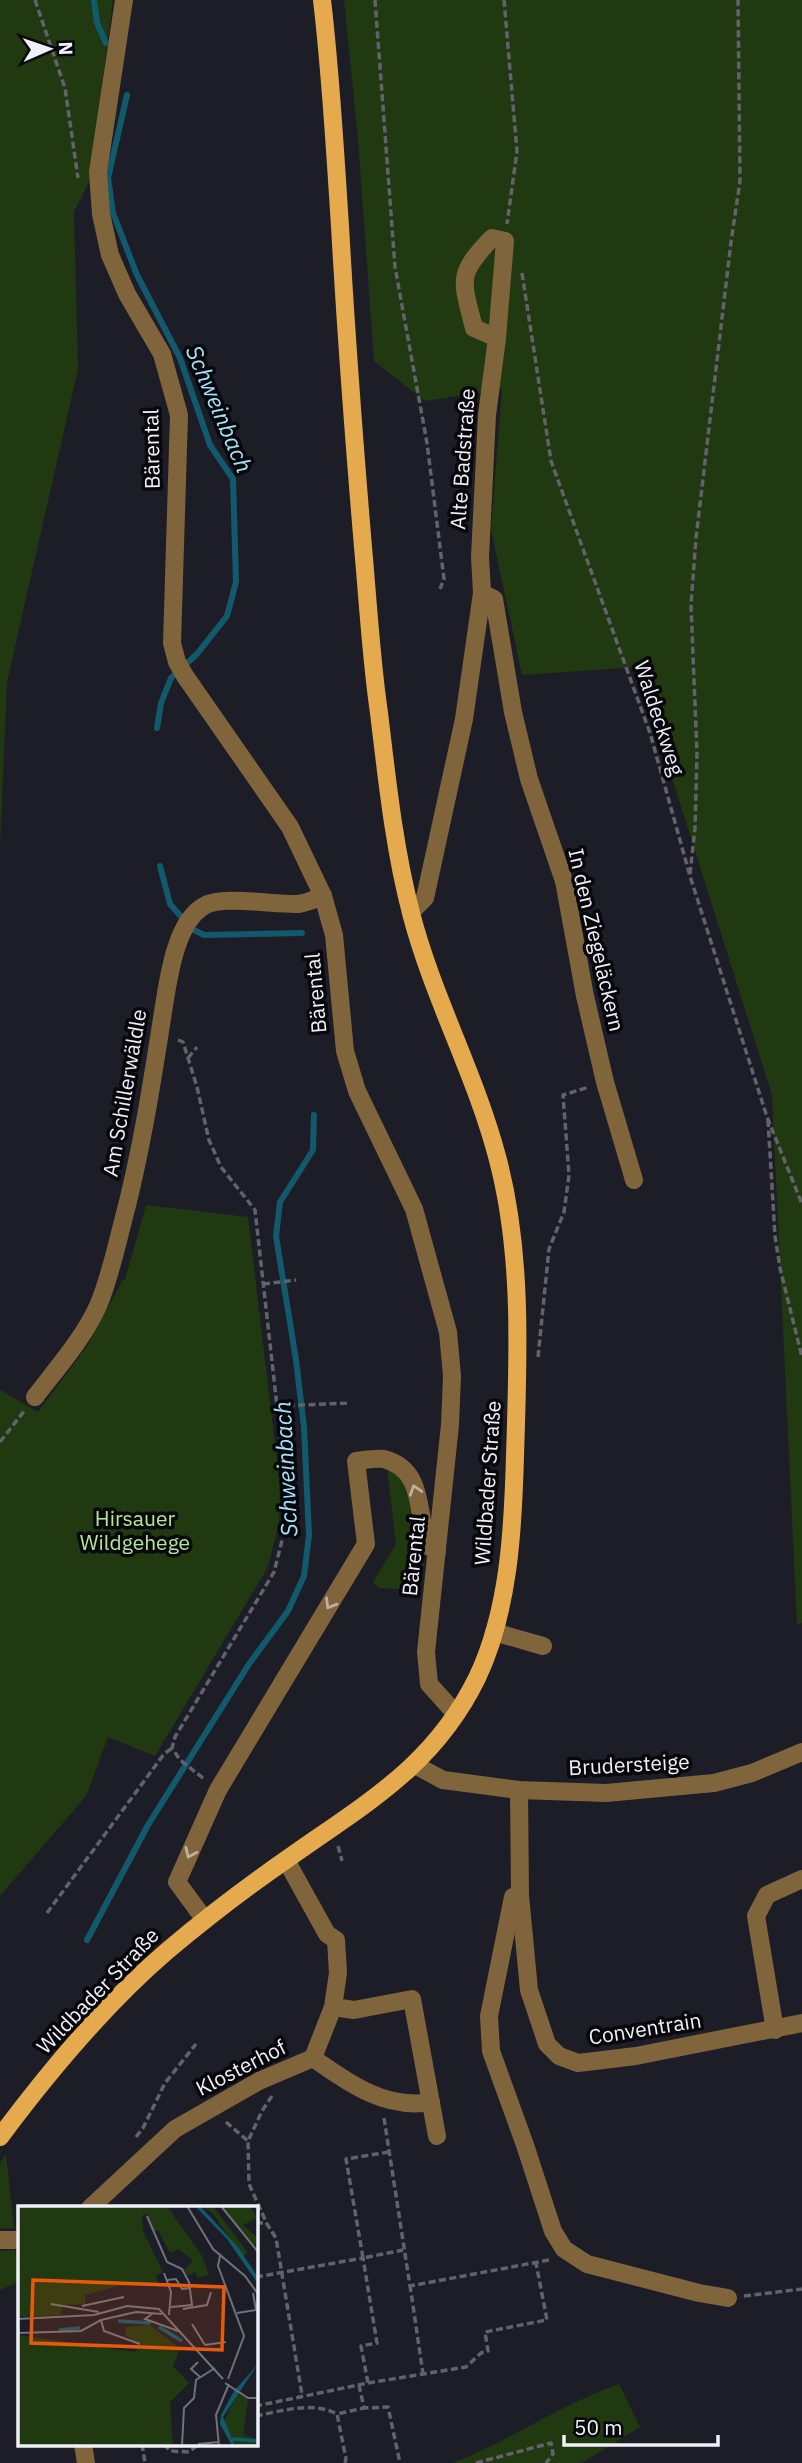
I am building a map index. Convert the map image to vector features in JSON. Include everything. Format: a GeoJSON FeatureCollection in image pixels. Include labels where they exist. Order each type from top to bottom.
{"type":"FeatureCollection","features":[{"type":"Feature","properties":{"kind":"main road","name":"Wildbader Straße"},"geometry":{"type":"LineString","coordinates":[[0,2137],[34,2091],[100,2016],[166,1951],[286,1860],[384,1792],[435,1743],[477,1678],[494,1632],[506,1574],[513,1505],[517,1374],[516,1286],[511,1222],[498,1159],[443,1010],[411,912],[391,804],[373,662],[322,0]]}},
{"type":"Feature","properties":{"kind":"street","name":"Bärental"},"geometry":{"type":"LineString","coordinates":[[124,0],[98,172],[101,214],[110,255],[127,294],[162,354],[179,415],[172,643],[181,669],[290,827],[323,895],[334,935],[345,1052],[357,1091],[414,1209],[448,1332],[452,1376],[450,1425],[426,1652],[429,1684],[456,1713]]}},
{"type":"Feature","properties":{"kind":"street"},"geometry":{"type":"LineString","coordinates":[[497,338],[474,328],[463,281],[471,260],[492,238],[505,241]]}},
{"type":"Feature","properties":{"kind":"street","name":"Alte Badstraße"},"geometry":{"type":"LineString","coordinates":[[411,912],[425,898],[464,719],[482,593],[480,557],[487,415],[505,241]]}},
{"type":"Feature","properties":{"kind":"street","name":"In den Ziegeläckern"},"geometry":{"type":"LineString","coordinates":[[482,593],[494,599],[529,779],[564,881],[585,996],[605,1082],[634,1180]]}},
{"type":"Feature","properties":{"kind":"street","name":"Am Schillerwäldle"},"geometry":{"type":"LineString","coordinates":[[35,1397],[83,1334],[97,1307],[111,1267],[136,1170],[151,1096],[165,1002],[182,932],[192,915],[205,904],[219,901],[301,904],[323,895]]}},
{"type":"Feature","properties":{"kind":"street"},"geometry":{"type":"LineString","coordinates":[[205,1920],[177,1882],[218,1790],[366,1544],[356,1461],[383,1459],[412,1479],[417,1490],[424,1535],[428,1546],[438,1551]]}},
{"type":"Feature","properties":{"kind":"street"},"geometry":{"type":"LineString","coordinates":[[494,1632],[543,1646]]}},
{"type":"Feature","properties":{"kind":"street","name":"Brudersteige"},"geometry":{"type":"LineString","coordinates":[[415,1765],[443,1780],[519,1790],[606,1793],[714,1783],[752,1773],[802,1752]]}},
{"type":"Feature","properties":{"kind":"street","name":"Conventrain"},"geometry":{"type":"LineString","coordinates":[[519,1790],[520,1895],[529,1990],[547,2044],[559,2056],[578,2063],[636,2056],[802,2023]]}},
{"type":"Feature","properties":{"kind":"street","name":"Klosterhof"},"geometry":{"type":"LineString","coordinates":[[91,2206],[175,2129],[207,2109],[281,2071],[313,2058],[333,2007],[338,1973],[336,1940],[327,1934],[286,1860]]}},
{"type":"Feature","properties":{"kind":"street"},"geometry":{"type":"LineString","coordinates":[[775,2030],[756,1916],[767,1895],[802,1879]]}},
{"type":"Feature","properties":{"kind":"street"},"geometry":{"type":"LineString","coordinates":[[520,1895],[513,1897],[489,2016],[491,2051],[553,2231],[564,2249],[587,2264],[728,2298]]}},
{"type":"Feature","properties":{"kind":"street"},"geometry":{"type":"LineString","coordinates":[[333,2007],[354,2010],[412,1999],[437,2136]]}},
{"type":"Feature","properties":{"kind":"street"},"geometry":{"type":"LineString","coordinates":[[313,2058],[343,2079],[382,2099],[415,2105],[431,2102]]}},
{"type":"Feature","properties":{"kind":"street"},"geometry":{"type":"LineString","coordinates":[[0,2240],[18,2240]]}},
{"type":"Feature","properties":{"kind":"path"},"geometry":{"type":"LineString","coordinates":[[35,0],[65,88],[79,185]]}},
{"type":"Feature","properties":{"kind":"path"},"geometry":{"type":"LineString","coordinates":[[375,0],[395,267],[427,443],[444,579],[440,589]]}},
{"type":"Feature","properties":{"kind":"path"},"geometry":{"type":"LineString","coordinates":[[504,0],[517,151],[505,241]]}},
{"type":"Feature","properties":{"kind":"path"},"geometry":{"type":"LineString","coordinates":[[690,876],[695,828],[697,754],[691,605],[699,512],[740,181],[738,0]]}},
{"type":"Feature","properties":{"kind":"path","name":"Waldeckweg"},"geometry":{"type":"LineString","coordinates":[[521,266],[551,461],[650,733],[690,876],[767,1117],[802,1204]]}},
{"type":"Feature","properties":{"kind":"path"},"geometry":{"type":"LineString","coordinates":[[47,1913],[164,1754],[172,1748],[175,1737],[274,1572],[286,1525],[286,1488],[255,1210],[221,1167],[209,1140],[183,1042],[160,1033]]}},
{"type":"Feature","properties":{"kind":"path"},"geometry":{"type":"LineString","coordinates":[[188,1058],[197,1047]]}},
{"type":"Feature","properties":{"kind":"path"},"geometry":{"type":"LineString","coordinates":[[537,1362],[549,1249],[564,1212],[569,1175],[563,1095],[605,1082]]}},
{"type":"Feature","properties":{"kind":"path"},"geometry":{"type":"LineString","coordinates":[[767,1117],[775,1236],[802,1357]]}},
{"type":"Feature","properties":{"kind":"path"},"geometry":{"type":"LineString","coordinates":[[263,1284],[296,1280]]}},
{"type":"Feature","properties":{"kind":"path"},"geometry":{"type":"LineString","coordinates":[[0,1441],[35,1397]]}},
{"type":"Feature","properties":{"kind":"path"},"geometry":{"type":"LineString","coordinates":[[277,1406],[350,1403]]}},
{"type":"Feature","properties":{"kind":"path"},"geometry":{"type":"LineString","coordinates":[[172,1748],[180,1760],[194,1771]]}},
{"type":"Feature","properties":{"kind":"path"},"geometry":{"type":"LineString","coordinates":[[135,2137],[143,2128],[165,2083],[196,2044]]}},
{"type":"Feature","properties":{"kind":"path"},"geometry":{"type":"LineString","coordinates":[[281,2071],[276,2090],[261,2111],[248,2141],[249,2184],[276,2238],[302,2396]]}},
{"type":"Feature","properties":{"kind":"path"},"geometry":{"type":"LineString","coordinates":[[225,2121],[248,2141]]}},
{"type":"Feature","properties":{"kind":"path"},"geometry":{"type":"LineString","coordinates":[[386,2131],[423,2374]]}},
{"type":"Feature","properties":{"kind":"path"},"geometry":{"type":"LineString","coordinates":[[368,2384],[361,2346],[377,2343],[346,2159],[389,2152]]}},
{"type":"Feature","properties":{"kind":"path"},"geometry":{"type":"LineString","coordinates":[[257,2222],[267,2224]]}},
{"type":"Feature","properties":{"kind":"path"},"geometry":{"type":"LineString","coordinates":[[409,2283],[410,2286],[536,2263],[552,2259],[564,2249]]}},
{"type":"Feature","properties":{"kind":"path"},"geometry":{"type":"LineString","coordinates":[[257,2276],[403,2250]]}},
{"type":"Feature","properties":{"kind":"path"},"geometry":{"type":"LineString","coordinates":[[257,2406],[466,2367],[481,2353],[488,2351],[485,2332],[547,2320],[536,2263]]}},
{"type":"Feature","properties":{"kind":"path"},"geometry":{"type":"LineString","coordinates":[[728,2298],[802,2289]]}},
{"type":"Feature","properties":{"kind":"path"},"geometry":{"type":"LineString","coordinates":[[359,2385],[363,2416]]}},
{"type":"Feature","properties":{"kind":"path"},"geometry":{"type":"LineString","coordinates":[[297,2397],[298,2409]]}},
{"type":"Feature","properties":{"kind":"path"},"geometry":{"type":"LineString","coordinates":[[257,2416],[298,2409],[325,2408],[337,2414],[362,2408],[388,2407],[400,2463]]}},
{"type":"Feature","properties":{"kind":"path"},"geometry":{"type":"LineString","coordinates":[[337,2414],[345,2463]]}},
{"type":"Feature","properties":{"kind":"path"},"geometry":{"type":"LineString","coordinates":[[476,2463],[551,2443],[553,2454],[546,2463]]}},
{"type":"Feature","properties":{"kind":"path"},"geometry":{"type":"LineString","coordinates":[[166,2446],[170,2451],[189,2452],[196,2446]]}},
{"type":"Feature","properties":{"kind":"green space"},"geometry":{"type":"Polygon","coordinates":[[[0,0],[113,0],[90,180],[74,212],[78,369],[7,682],[0,848],[0,0]]]}},
{"type":"Feature","properties":{"kind":"green space"},"geometry":{"type":"Polygon","coordinates":[[[344,0],[802,0],[802,1623],[797,1625],[772,1095],[637,667],[522,675],[491,529],[502,389],[425,401],[374,361],[358,139],[344,0]]]}},
{"type":"Feature","properties":{"kind":"green space","name":"Hirsauer Wildgehege"},"geometry":{"type":"Polygon","coordinates":[[[146,1205],[248,1217],[280,1486],[279,1523],[268,1567],[155,1756],[108,1737],[86,1796],[0,1896],[0,1390],[38,1412],[87,1346],[125,1280],[146,1205]]]}},
{"type":"Feature","properties":{"kind":"green space"},"geometry":{"type":"Polygon","coordinates":[[[387,1469],[399,1475],[411,1493],[424,1564],[420,1590],[379,1588],[373,1582],[396,1544],[387,1469]]]}},
{"type":"Feature","properties":{"kind":"green space"},"geometry":{"type":"Polygon","coordinates":[[[6,2154],[14,2228],[0,2229],[0,2163],[6,2154]]]}},
{"type":"Feature","properties":{"kind":"green space"},"geometry":{"type":"Polygon","coordinates":[[[15,2250],[18,2282],[0,2290],[0,2251],[15,2250]]]}},
{"type":"Feature","properties":{"kind":"green space"},"geometry":{"type":"Polygon","coordinates":[[[619,2384],[640,2427],[582,2463],[453,2463],[598,2392],[619,2384]]]}},
{"type":"Feature","properties":{"kind":"waterway","name":"Schweinbach"},"geometry":{"type":"LineString","coordinates":[[94,0],[97,23],[106,43]]}},
{"type":"Feature","properties":{"kind":"waterway","name":"Schweinbach"},"geometry":{"type":"LineString","coordinates":[[127,95],[108,178],[113,213],[137,275],[180,358],[210,445],[233,479],[236,582],[227,616],[197,654],[171,678],[161,703],[157,728]]}},
{"type":"Feature","properties":{"kind":"waterway","name":"Schweinbach"},"geometry":{"type":"LineString","coordinates":[[160,866],[170,904],[192,929],[204,935],[302,933]]}},
{"type":"Feature","properties":{"kind":"waterway","name":"Schweinbach"},"geometry":{"type":"LineString","coordinates":[[87,1940],[148,1825],[249,1664],[288,1611],[304,1576],[309,1535],[304,1427],[276,1236],[280,1202],[313,1150],[314,1115]]}}]}
